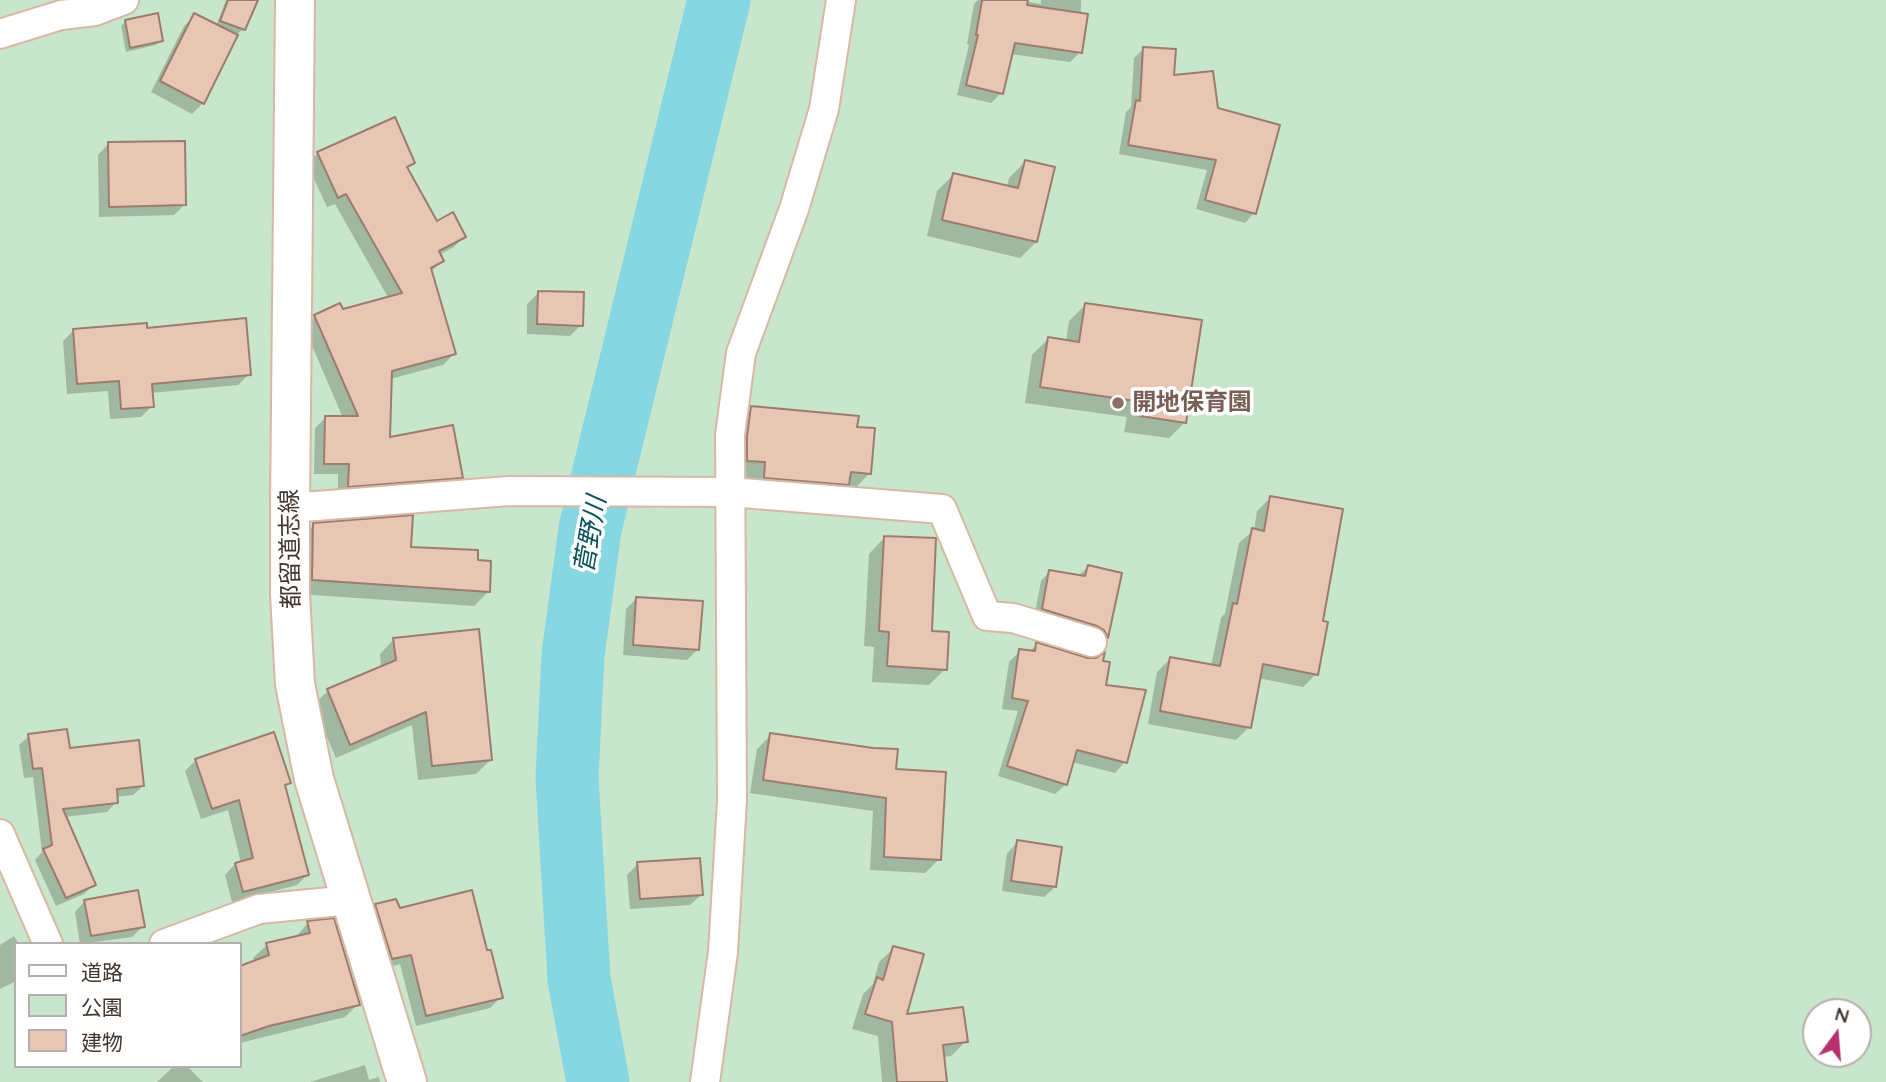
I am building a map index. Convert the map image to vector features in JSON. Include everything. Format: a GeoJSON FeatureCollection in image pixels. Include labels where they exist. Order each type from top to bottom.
{"type":"FeatureCollection","features":[{"type":"Feature","properties":{"kind":"main road","name":"都留道志線"},"geometry":{"type":"LineString","coordinates":[[295,0],[289,508],[295,684],[314,779],[407,1082]]}},
{"type":"Feature","properties":{"kind":"street"},"geometry":{"type":"LineString","coordinates":[[0,34],[61,15],[96,11],[124,0]]}},
{"type":"Feature","properties":{"kind":"street"},"geometry":{"type":"LineString","coordinates":[[705,1082],[723,952],[732,800],[730,436],[741,353],[794,209],[824,109],[841,0]]}},
{"type":"Feature","properties":{"kind":"street"},"geometry":{"type":"LineString","coordinates":[[289,508],[509,491],[730,492],[942,509],[987,616],[1013,618],[1092,642]]}},
{"type":"Feature","properties":{"kind":"street"},"geometry":{"type":"LineString","coordinates":[[0,834],[47,942]]}},
{"type":"Feature","properties":{"kind":"street"},"geometry":{"type":"LineString","coordinates":[[169,942],[259,909],[350,900]]}},
{"type":"Feature","properties":{"kind":"green space"},"geometry":{"type":"Polygon","coordinates":[[[0,0],[1886,0],[1886,1082],[0,1082],[0,0]]]}},
{"type":"Feature","properties":{"kind":"building"},"geometry":{"type":"Polygon","coordinates":[[[228,0],[258,0],[245,30],[220,21],[228,0]]]}},
{"type":"Feature","properties":{"kind":"building"},"geometry":{"type":"Polygon","coordinates":[[[982,0],[1028,0],[1027,5],[1088,14],[1082,53],[1015,43],[1003,94],[966,85],[978,35],[982,0]]]}},
{"type":"Feature","properties":{"kind":"building"},"geometry":{"type":"Polygon","coordinates":[[[158,13],[163,41],[130,48],[125,20],[158,13]]]}},
{"type":"Feature","properties":{"kind":"building"},"geometry":{"type":"Polygon","coordinates":[[[194,13],[238,35],[204,104],[160,81],[194,13]]]}},
{"type":"Feature","properties":{"kind":"building"},"geometry":{"type":"Polygon","coordinates":[[[1143,47],[1176,49],[1174,75],[1213,71],[1218,108],[1280,125],[1256,214],[1205,200],[1216,160],[1128,145],[1136,100],[1140,101],[1143,47]]]}},
{"type":"Feature","properties":{"kind":"building"},"geometry":{"type":"Polygon","coordinates":[[[395,117],[415,163],[407,167],[437,221],[453,212],[466,237],[439,251],[444,261],[431,268],[456,354],[392,371],[390,437],[453,425],[463,478],[348,487],[349,464],[324,464],[325,416],[358,416],[314,315],[340,303],[343,309],[402,293],[346,194],[338,198],[317,152],[395,117]]]}},
{"type":"Feature","properties":{"kind":"building"},"geometry":{"type":"Polygon","coordinates":[[[185,141],[186,205],[109,207],[108,142],[185,141]]]}},
{"type":"Feature","properties":{"kind":"building"},"geometry":{"type":"Polygon","coordinates":[[[1025,160],[1055,167],[1037,242],[942,220],[953,173],[1018,188],[1025,160]]]}},
{"type":"Feature","properties":{"kind":"building"},"geometry":{"type":"Polygon","coordinates":[[[538,291],[584,292],[583,326],[537,324],[538,291]]]}},
{"type":"Feature","properties":{"kind":"building"},"geometry":{"type":"Polygon","coordinates":[[[1085,303],[1202,320],[1186,423],[1140,416],[1142,402],[1040,387],[1048,337],[1079,342],[1085,303]]]}},
{"type":"Feature","properties":{"kind":"building"},"geometry":{"type":"Polygon","coordinates":[[[246,318],[251,375],[152,384],[154,407],[121,409],[119,381],[77,384],[73,329],[147,323],[147,328],[246,318]]]}},
{"type":"Feature","properties":{"kind":"building"},"geometry":{"type":"Polygon","coordinates":[[[751,406],[859,416],[857,427],[875,428],[871,474],[851,472],[849,485],[764,478],[765,462],[747,461],[751,406]]]}},
{"type":"Feature","properties":{"kind":"building"},"geometry":{"type":"Polygon","coordinates":[[[1270,496],[1343,509],[1323,621],[1328,622],[1318,675],[1263,664],[1251,728],[1160,711],[1170,657],[1220,666],[1233,603],[1237,604],[1252,528],[1264,531],[1270,496]]]}},
{"type":"Feature","properties":{"kind":"building"},"geometry":{"type":"Polygon","coordinates":[[[413,515],[411,547],[478,550],[478,560],[491,561],[490,592],[312,580],[313,523],[413,515]]]}},
{"type":"Feature","properties":{"kind":"building"},"geometry":{"type":"Polygon","coordinates":[[[884,536],[936,538],[932,631],[949,632],[947,670],[887,666],[889,632],[879,631],[884,536]]]}},
{"type":"Feature","properties":{"kind":"building"},"geometry":{"type":"Polygon","coordinates":[[[1088,565],[1122,573],[1108,638],[1104,630],[1097,626],[1042,609],[1049,570],[1085,576],[1088,565]]]}},
{"type":"Feature","properties":{"kind":"building"},"geometry":{"type":"Polygon","coordinates":[[[636,597],[703,601],[699,650],[633,645],[636,597]]]}},
{"type":"Feature","properties":{"kind":"building"},"geometry":{"type":"Polygon","coordinates":[[[479,629],[492,760],[432,766],[426,712],[350,745],[327,689],[396,660],[393,638],[479,629]]]}},
{"type":"Feature","properties":{"kind":"building"},"geometry":{"type":"Polygon","coordinates":[[[1036,642],[1088,658],[1096,658],[1105,652],[1103,661],[1110,662],[1106,685],[1146,690],[1127,763],[1077,750],[1067,785],[1007,766],[1028,701],[1012,698],[1019,649],[1035,651],[1036,642]]]}},
{"type":"Feature","properties":{"kind":"building"},"geometry":{"type":"Polygon","coordinates":[[[67,729],[70,748],[139,740],[144,786],[117,789],[118,803],[63,809],[96,885],[66,898],[43,849],[52,845],[42,768],[33,769],[28,734],[67,729]]]}},
{"type":"Feature","properties":{"kind":"building"},"geometry":{"type":"Polygon","coordinates":[[[274,732],[291,783],[285,785],[309,875],[243,892],[235,863],[253,858],[239,800],[212,809],[195,759],[274,732]]]}},
{"type":"Feature","properties":{"kind":"building"},"geometry":{"type":"Polygon","coordinates":[[[770,733],[873,748],[898,749],[896,769],[946,772],[941,860],[884,857],[886,798],[763,780],[770,733]]]}},
{"type":"Feature","properties":{"kind":"building"},"geometry":{"type":"Polygon","coordinates":[[[1017,840],[1062,847],[1056,887],[1011,881],[1017,840]]]}},
{"type":"Feature","properties":{"kind":"building"},"geometry":{"type":"Polygon","coordinates":[[[700,858],[703,895],[640,899],[637,862],[700,858]]]}},
{"type":"Feature","properties":{"kind":"building"},"geometry":{"type":"Polygon","coordinates":[[[138,890],[145,927],[91,936],[84,900],[138,890]]]}},
{"type":"Feature","properties":{"kind":"building"},"geometry":{"type":"Polygon","coordinates":[[[472,890],[487,950],[491,950],[503,998],[426,1016],[411,955],[392,959],[375,904],[396,899],[400,908],[472,890]]]}},
{"type":"Feature","properties":{"kind":"building"},"geometry":{"type":"Polygon","coordinates":[[[334,918],[360,1005],[269,1026],[242,1035],[242,965],[269,955],[266,943],[310,933],[307,921],[334,918]]]}},
{"type":"Feature","properties":{"kind":"building"},"geometry":{"type":"Polygon","coordinates":[[[893,946],[924,954],[907,1014],[963,1007],[968,1042],[943,1045],[947,1082],[897,1082],[892,1022],[865,1014],[877,977],[883,980],[893,946]]]}},
{"type":"Feature","properties":{"kind":"waterway","name":"菅野川"},"geometry":{"type":"LineString","coordinates":[[598,1082],[579,979],[567,778],[573,655],[590,529],[719,0]]}},
{"type":"Feature","properties":{"kind":"place","name":"開地保育園"},"geometry":{"type":"Point","coordinates":[1118,403]}}]}
